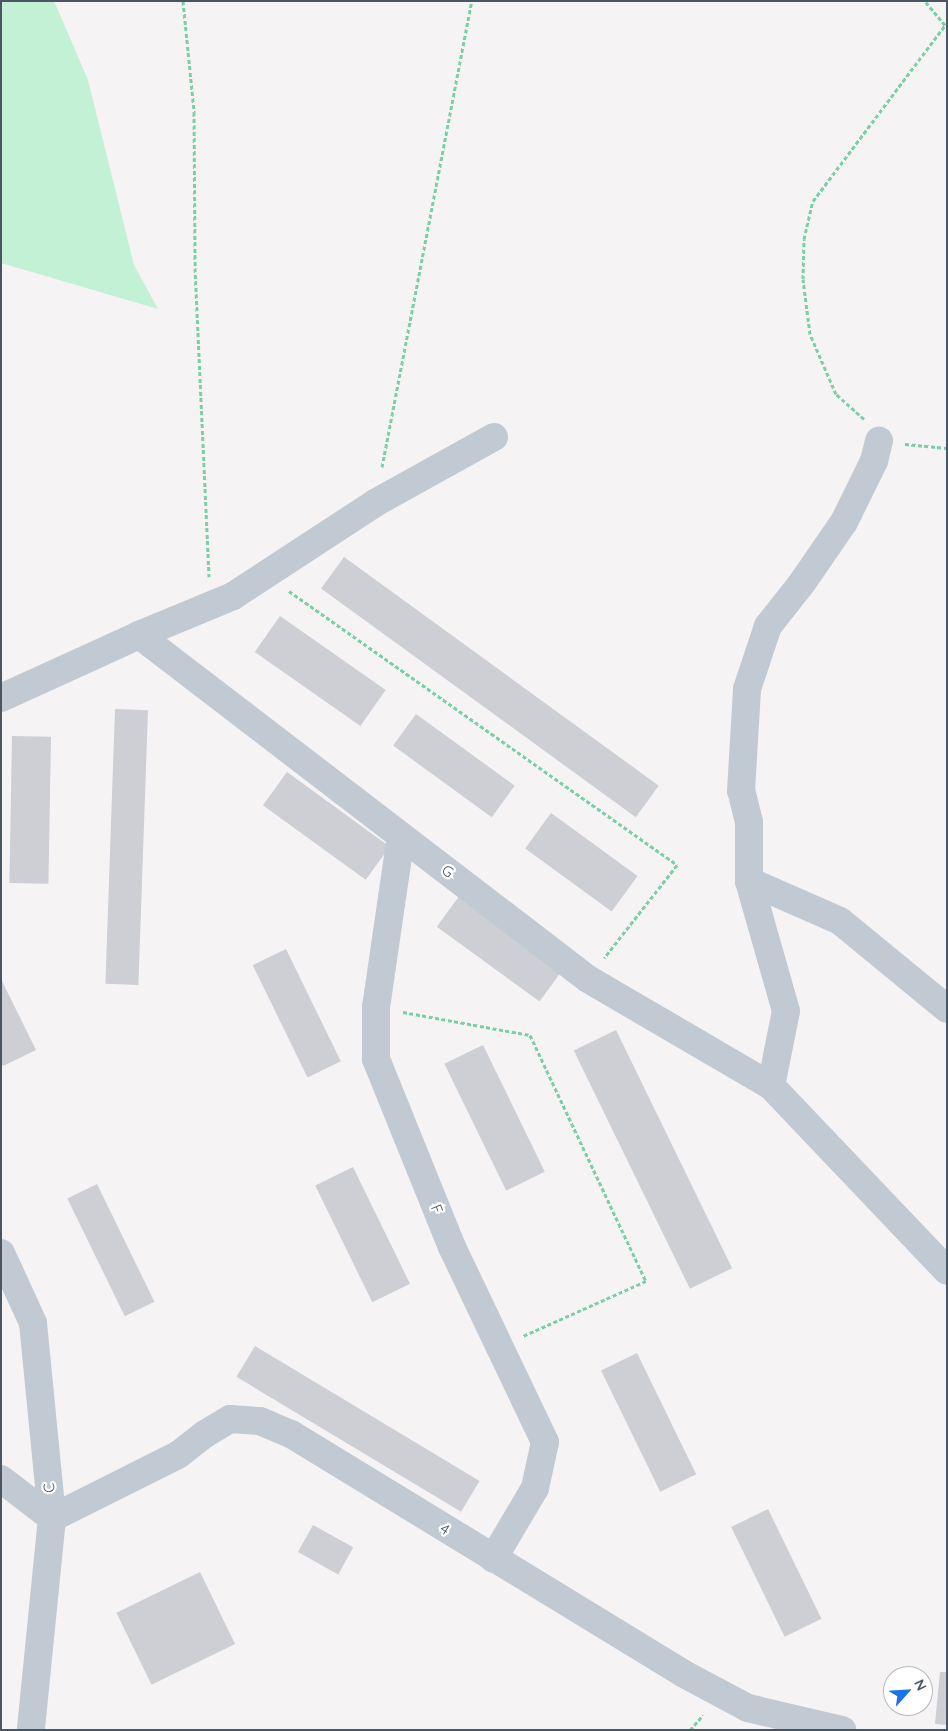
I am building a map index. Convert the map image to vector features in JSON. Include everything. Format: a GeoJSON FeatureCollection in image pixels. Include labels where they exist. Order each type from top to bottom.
{"type":"FeatureCollection","features":[{"type":"Feature","properties":{"kind":"street"},"geometry":{"type":"LineString","coordinates":[[1,698],[139,635],[233,596],[375,503],[494,437]]}},
{"type":"Feature","properties":{"kind":"street"},"geometry":{"type":"LineString","coordinates":[[771,1086],[786,1011],[749,881],[749,822],[741,792],[747,690],[768,626],[802,583],[844,522],[874,461],[879,441]]}},
{"type":"Feature","properties":{"kind":"street","name":"G"},"geometry":{"type":"LineString","coordinates":[[139,635],[588,979],[771,1086],[947,1271]]}},
{"type":"Feature","properties":{"kind":"street","name":"F"},"geometry":{"type":"LineString","coordinates":[[401,836],[376,1007],[376,1059],[452,1247],[544,1442],[535,1488],[493,1559]]}},
{"type":"Feature","properties":{"kind":"street"},"geometry":{"type":"LineString","coordinates":[[749,881],[840,922],[947,1009]]}},
{"type":"Feature","properties":{"kind":"street","name":"C"},"geometry":{"type":"LineString","coordinates":[[1,1253],[33,1323],[52,1518],[31,1730]]}},
{"type":"Feature","properties":{"kind":"street","name":"4"},"geometry":{"type":"LineString","coordinates":[[52,1518],[178,1455],[230,1419],[260,1421],[291,1434],[684,1674],[748,1708],[842,1730]]}},
{"type":"Feature","properties":{"kind":"street"},"geometry":{"type":"LineString","coordinates":[[1,1479],[52,1518]]}},
{"type":"Feature","properties":{"kind":"path"},"geometry":{"type":"LineString","coordinates":[[183,1],[194,112],[195,268],[210,607]]}},
{"type":"Feature","properties":{"kind":"path"},"geometry":{"type":"LineString","coordinates":[[375,503],[472,1]]}},
{"type":"Feature","properties":{"kind":"path"},"geometry":{"type":"LineString","coordinates":[[925,1],[945,25],[813,201],[804,239],[803,279],[810,334],[836,394],[868,422],[879,441],[947,448]]}},
{"type":"Feature","properties":{"kind":"path"},"geometry":{"type":"LineString","coordinates":[[266,574],[678,865],[588,979]]}},
{"type":"Feature","properties":{"kind":"path"},"geometry":{"type":"LineString","coordinates":[[376,1007],[530,1035],[646,1281],[500,1346]]}},
{"type":"Feature","properties":{"kind":"green space"},"geometry":{"type":"Polygon","coordinates":[[[1,1],[54,1],[88,80],[134,265],[158,309],[1,263],[1,1]]]}},
{"type":"Feature","properties":{"kind":"building"},"geometry":{"type":"Polygon","coordinates":[[[344,557],[659,786],[636,817],[321,589],[344,557]]]}},
{"type":"Feature","properties":{"kind":"building"},"geometry":{"type":"Polygon","coordinates":[[[280,616],[386,690],[360,726],[255,652],[280,616]]]}},
{"type":"Feature","properties":{"kind":"building"},"geometry":{"type":"Polygon","coordinates":[[[115,709],[148,710],[138,985],[105,984],[115,709]]]}},
{"type":"Feature","properties":{"kind":"building"},"geometry":{"type":"Polygon","coordinates":[[[416,714],[515,786],[492,817],[393,746],[416,714]]]}},
{"type":"Feature","properties":{"kind":"building"},"geometry":{"type":"Polygon","coordinates":[[[12,736],[51,737],[48,884],[9,883],[12,736]]]}},
{"type":"Feature","properties":{"kind":"building"},"geometry":{"type":"Polygon","coordinates":[[[287,772],[390,847],[366,880],[263,805],[287,772]]]}},
{"type":"Feature","properties":{"kind":"building"},"geometry":{"type":"Polygon","coordinates":[[[551,813],[638,876],[612,911],[525,849],[551,813]]]}},
{"type":"Feature","properties":{"kind":"building"},"geometry":{"type":"Polygon","coordinates":[[[465,888],[568,963],[540,1001],[437,927],[465,888]]]}},
{"type":"Feature","properties":{"kind":"building"},"geometry":{"type":"Polygon","coordinates":[[[286,949],[341,1061],[308,1078],[253,965],[286,949]]]}},
{"type":"Feature","properties":{"kind":"building"},"geometry":{"type":"Polygon","coordinates":[[[1,979],[36,1050],[3,1066],[1,1063],[1,979]]]}},
{"type":"Feature","properties":{"kind":"building"},"geometry":{"type":"Polygon","coordinates":[[[616,1030],[732,1268],[690,1289],[574,1051],[616,1030]]]}},
{"type":"Feature","properties":{"kind":"building"},"geometry":{"type":"Polygon","coordinates":[[[483,1045],[545,1172],[506,1191],[444,1064],[483,1045]]]}},
{"type":"Feature","properties":{"kind":"building"},"geometry":{"type":"Polygon","coordinates":[[[353,1167],[410,1284],[372,1302],[315,1185],[353,1167]]]}},
{"type":"Feature","properties":{"kind":"building"},"geometry":{"type":"Polygon","coordinates":[[[97,1184],[154,1302],[125,1316],[67,1198],[97,1184]]]}},
{"type":"Feature","properties":{"kind":"building"},"geometry":{"type":"Polygon","coordinates":[[[255,1346],[480,1481],[461,1512],[236,1377],[255,1346]]]}},
{"type":"Feature","properties":{"kind":"building"},"geometry":{"type":"Polygon","coordinates":[[[637,1353],[696,1474],[660,1492],[601,1371],[637,1353]]]}},
{"type":"Feature","properties":{"kind":"building"},"geometry":{"type":"Polygon","coordinates":[[[768,1509],[821,1619],[785,1637],[731,1527],[768,1509]]]}},
{"type":"Feature","properties":{"kind":"building"},"geometry":{"type":"Polygon","coordinates":[[[313,1525],[353,1547],[338,1574],[298,1552],[313,1525]]]}},
{"type":"Feature","properties":{"kind":"building"},"geometry":{"type":"Polygon","coordinates":[[[200,1572],[235,1644],[151,1685],[116,1613],[200,1572]]]}},
{"type":"Feature","properties":{"kind":"building"},"geometry":{"type":"Polygon","coordinates":[[[940,1672],[947,1672],[947,1725],[935,1724],[940,1672]]]}}]}
